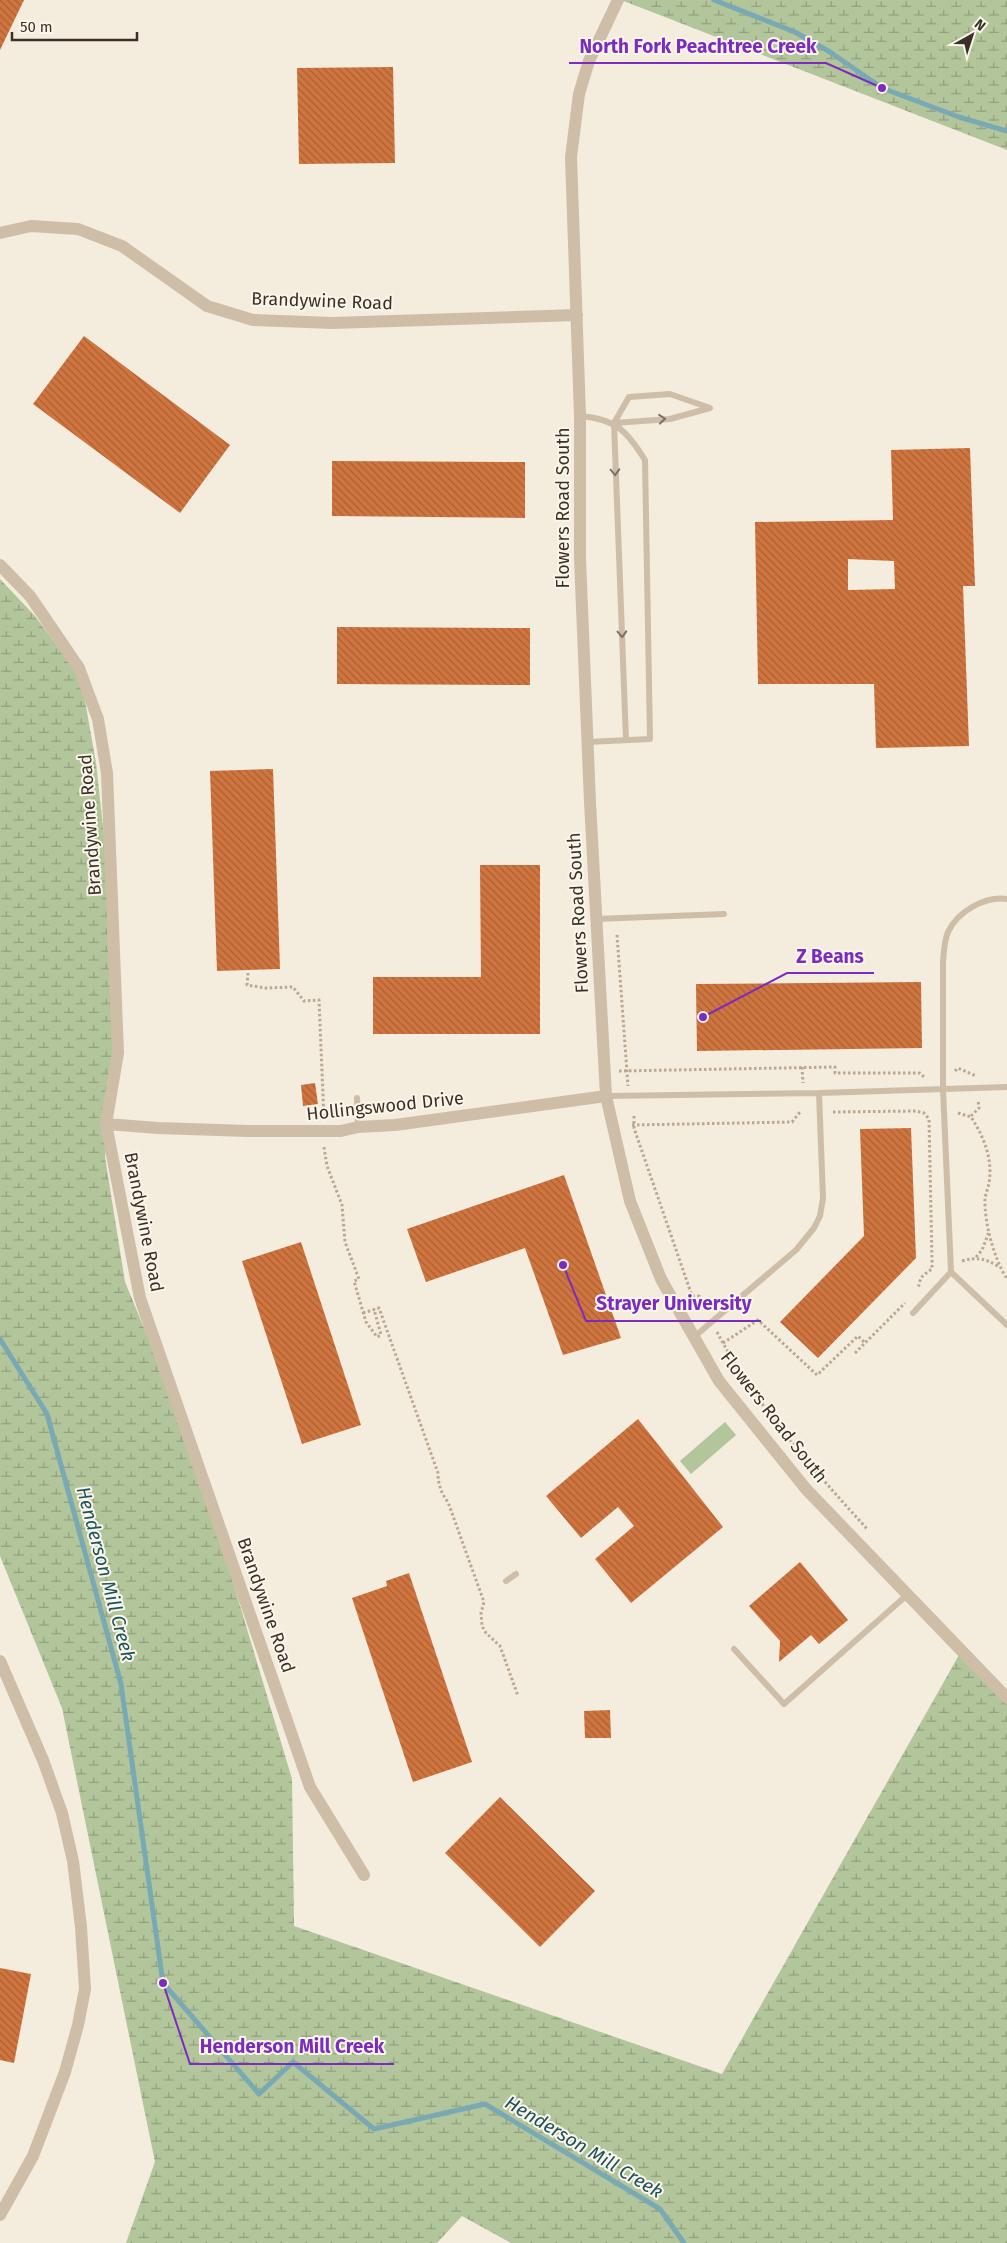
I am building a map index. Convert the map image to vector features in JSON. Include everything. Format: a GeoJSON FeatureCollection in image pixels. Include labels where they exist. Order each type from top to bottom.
{"type":"FeatureCollection","features":[{"type":"Feature","properties":{"kind":"street","name":"Flowers Road South"},"geometry":{"type":"LineString","coordinates":[[618,0],[588,61],[579,94],[571,157],[580,416],[580,559],[587,742],[606,1096],[630,1201],[661,1279],[719,1381],[806,1489],[1007,1698]]}},
{"type":"Feature","properties":{"kind":"street","name":"Brandywine Road"},"geometry":{"type":"LineString","coordinates":[[0,233],[31,226],[78,229],[122,246],[207,306],[253,320],[332,323],[577,315]]}},
{"type":"Feature","properties":{"kind":"street","name":"Brandywine Road"},"geometry":{"type":"LineString","coordinates":[[0,565],[30,596],[79,668],[98,718],[107,773],[118,1053],[106,1124],[143,1307],[310,1787],[364,1875]]}},
{"type":"Feature","properties":{"kind":"street","name":"Hollingswood Drive"},"geometry":{"type":"LineString","coordinates":[[106,1124],[158,1128],[305,1132],[341,1131],[358,1127],[395,1125],[606,1096]]}},
{"type":"Feature","properties":{"kind":"street"},"geometry":{"type":"LineString","coordinates":[[0,1661],[44,1760],[62,1813],[73,1861],[78,1898],[85,1989],[78,2026],[65,2072],[33,2156],[0,2216]]}},
{"type":"Feature","properties":{"kind":"lane"},"geometry":{"type":"LineString","coordinates":[[614,423],[670,419],[710,408],[670,394],[629,397],[614,423],[626,740]]}},
{"type":"Feature","properties":{"kind":"lane"},"geometry":{"type":"LineString","coordinates":[[580,416],[597,417],[614,423],[626,433],[645,460],[650,739],[587,742]]}},
{"type":"Feature","properties":{"kind":"lane"},"geometry":{"type":"LineString","coordinates":[[1007,899],[991,900],[961,914],[948,931],[944,946],[943,962],[944,1089],[951,1272],[1007,1325]]}},
{"type":"Feature","properties":{"kind":"lane"},"geometry":{"type":"LineString","coordinates":[[596,919],[724,914]]}},
{"type":"Feature","properties":{"kind":"lane"},"geometry":{"type":"LineString","coordinates":[[606,1096],[819,1093],[1007,1087]]}},
{"type":"Feature","properties":{"kind":"lane"},"geometry":{"type":"LineString","coordinates":[[694,1337],[796,1250],[814,1228],[820,1216],[823,1198],[819,1093]]}},
{"type":"Feature","properties":{"kind":"lane"},"geometry":{"type":"LineString","coordinates":[[356,1098],[358,1127]]}},
{"type":"Feature","properties":{"kind":"lane"},"geometry":{"type":"LineString","coordinates":[[913,1313],[951,1272]]}},
{"type":"Feature","properties":{"kind":"lane"},"geometry":{"type":"LineString","coordinates":[[506,1581],[516,1574]]}},
{"type":"Feature","properties":{"kind":"lane"},"geometry":{"type":"LineString","coordinates":[[734,1649],[784,1704],[907,1595]]}},
{"type":"Feature","properties":{"kind":"path"},"geometry":{"type":"LineString","coordinates":[[617,935],[628,1086]]}},
{"type":"Feature","properties":{"kind":"path"},"geometry":{"type":"LineString","coordinates":[[248,973],[247,986],[265,988],[293,987],[304,1001],[319,1000],[324,1122]]}},
{"type":"Feature","properties":{"kind":"path"},"geometry":{"type":"LineString","coordinates":[[802,1067],[802,1083]]}},
{"type":"Feature","properties":{"kind":"path"},"geometry":{"type":"LineString","coordinates":[[619,1071],[836,1067],[836,1078]]}},
{"type":"Feature","properties":{"kind":"path"},"geometry":{"type":"LineString","coordinates":[[955,1071],[958,1068],[963,1068],[977,1076],[977,1081]]}},
{"type":"Feature","properties":{"kind":"path"},"geometry":{"type":"LineString","coordinates":[[835,1073],[920,1073],[924,1077]]}},
{"type":"Feature","properties":{"kind":"path"},"geometry":{"type":"LineString","coordinates":[[971,1117],[979,1108],[978,1100]]}},
{"type":"Feature","properties":{"kind":"path"},"geometry":{"type":"LineString","coordinates":[[833,1112],[916,1110],[924,1113],[929,1119],[932,1269],[918,1282],[919,1288],[912,1295]]}},
{"type":"Feature","properties":{"kind":"path"},"geometry":{"type":"LineString","coordinates":[[629,1126],[792,1122],[800,1112]]}},
{"type":"Feature","properties":{"kind":"path"},"geometry":{"type":"LineString","coordinates":[[958,1113],[971,1117],[988,1149],[990,1175],[985,1198],[989,1232],[998,1266],[1007,1280]]}},
{"type":"Feature","properties":{"kind":"path"},"geometry":{"type":"LineString","coordinates":[[634,1116],[634,1125],[692,1296],[698,1296],[701,1304]]}},
{"type":"Feature","properties":{"kind":"path"},"geometry":{"type":"LineString","coordinates":[[324,1147],[327,1166],[342,1205],[345,1242],[359,1279],[354,1282],[366,1322],[377,1337],[381,1335],[374,1309]]}},
{"type":"Feature","properties":{"kind":"path"},"geometry":{"type":"LineString","coordinates":[[975,1257],[982,1250],[989,1232]]}},
{"type":"Feature","properties":{"kind":"path"},"geometry":{"type":"LineString","coordinates":[[961,1261],[975,1257],[985,1258],[998,1266]]}},
{"type":"Feature","properties":{"kind":"path"},"geometry":{"type":"LineString","coordinates":[[855,1353],[906,1302]]}},
{"type":"Feature","properties":{"kind":"path"},"geometry":{"type":"LineString","coordinates":[[363,1313],[379,1308],[438,1473],[438,1482],[448,1502],[484,1602],[481,1613],[482,1626],[486,1633],[500,1646],[518,1696]]}},
{"type":"Feature","properties":{"kind":"path"},"geometry":{"type":"LineString","coordinates":[[723,1343],[758,1320],[817,1375],[858,1336],[865,1343]]}},
{"type":"Feature","properties":{"kind":"path"},"geometry":{"type":"LineString","coordinates":[[717,1332],[746,1380],[786,1437],[874,1536]]}},
{"type":"Feature","properties":{"kind":"green space"},"geometry":{"type":"Polygon","coordinates":[[[621,0],[1007,0],[1007,150],[621,0]]]}},
{"type":"Feature","properties":{"kind":"green space"},"geometry":{"type":"Polygon","coordinates":[[[0,579],[35,616],[81,678],[96,763],[109,881],[115,1055],[105,1157],[125,1282],[190,1439],[292,1779],[294,1926],[722,2074],[963,1648],[1007,1693],[1007,2243],[511,2243],[462,2216],[437,2243],[126,2243],[155,2162],[62,1708],[0,1556],[0,579]]]}},
{"type":"Feature","properties":{"kind":"green space"},"geometry":{"type":"Polygon","coordinates":[[[725,1422],[736,1435],[691,1474],[680,1461],[725,1422]]]}},
{"type":"Feature","properties":{"kind":"building"},"geometry":{"type":"Polygon","coordinates":[[[0,0],[24,0],[0,50],[0,0]]]}},
{"type":"Feature","properties":{"kind":"building"},"geometry":{"type":"Polygon","coordinates":[[[393,67],[395,163],[299,164],[297,68],[393,67]]]}},
{"type":"Feature","properties":{"kind":"building"},"geometry":{"type":"Polygon","coordinates":[[[84,336],[230,445],[180,513],[33,404],[84,336]]]}},
{"type":"Feature","properties":{"kind":"building"},"geometry":{"type":"Polygon","coordinates":[[[970,448],[975,586],[963,586],[969,746],[876,748],[874,684],[758,684],[755,522],[893,520],[891,450],[970,448]],[[848,559],[848,590],[895,589],[894,561],[848,559]]]}},
{"type":"Feature","properties":{"kind":"building"},"geometry":{"type":"Polygon","coordinates":[[[332,461],[525,462],[525,518],[332,516],[332,461]]]}},
{"type":"Feature","properties":{"kind":"building"},"geometry":{"type":"Polygon","coordinates":[[[337,627],[530,628],[530,685],[337,684],[337,627]]]}},
{"type":"Feature","properties":{"kind":"building"},"geometry":{"type":"Polygon","coordinates":[[[273,769],[280,969],[217,971],[210,771],[273,769]]]}},
{"type":"Feature","properties":{"kind":"building"},"geometry":{"type":"Polygon","coordinates":[[[480,865],[540,865],[540,1034],[373,1034],[373,977],[481,977],[480,865]]]}},
{"type":"Feature","properties":{"kind":"building"},"geometry":{"type":"Polygon","coordinates":[[[921,982],[922,1048],[697,1051],[696,984],[921,982]]]}},
{"type":"Feature","properties":{"kind":"building"},"geometry":{"type":"Polygon","coordinates":[[[315,1083],[318,1104],[303,1106],[301,1085],[315,1083]]]}},
{"type":"Feature","properties":{"kind":"building"},"geometry":{"type":"Polygon","coordinates":[[[911,1128],[916,1258],[818,1358],[780,1322],[864,1236],[860,1129],[911,1128]]]}},
{"type":"Feature","properties":{"kind":"building"},"geometry":{"type":"Polygon","coordinates":[[[564,1175],[621,1338],[563,1355],[525,1248],[426,1282],[407,1229],[564,1175]]]}},
{"type":"Feature","properties":{"kind":"building"},"geometry":{"type":"Polygon","coordinates":[[[301,1242],[361,1425],[302,1444],[242,1261],[301,1242]]]}},
{"type":"Feature","properties":{"kind":"building"},"geometry":{"type":"Polygon","coordinates":[[[638,1419],[723,1527],[631,1603],[595,1559],[634,1526],[618,1507],[581,1538],[546,1496],[638,1419]]]}},
{"type":"Feature","properties":{"kind":"building"},"geometry":{"type":"Polygon","coordinates":[[[800,1562],[848,1620],[819,1644],[811,1635],[779,1662],[780,1641],[749,1606],[800,1562]]]}},
{"type":"Feature","properties":{"kind":"building"},"geometry":{"type":"Polygon","coordinates":[[[409,1573],[472,1762],[413,1782],[352,1598],[387,1586],[386,1581],[409,1573]]]}},
{"type":"Feature","properties":{"kind":"building"},"geometry":{"type":"Polygon","coordinates":[[[610,1710],[611,1738],[585,1738],[584,1711],[610,1710]]]}},
{"type":"Feature","properties":{"kind":"building"},"geometry":{"type":"Polygon","coordinates":[[[500,1797],[595,1891],[540,1947],[445,1853],[500,1797]]]}},
{"type":"Feature","properties":{"kind":"building"},"geometry":{"type":"Polygon","coordinates":[[[0,1968],[31,1974],[14,2063],[0,2060],[0,1968]]]}},
{"type":"Feature","properties":{"kind":"waterway"},"geometry":{"type":"LineString","coordinates":[[714,0],[795,32],[830,52],[882,88],[959,117],[1007,131]]}},
{"type":"Feature","properties":{"kind":"waterway","name":"Henderson Mill Creek"},"geometry":{"type":"LineString","coordinates":[[0,1339],[47,1414],[121,1684],[163,1983],[259,2094],[293,2062],[374,2129],[485,2104],[660,2209],[684,2243]]}},
{"type":"Feature","properties":{"kind":"place","name":"North Fork Peachtree Creek"},"geometry":{"type":"Point","coordinates":[882,88]}},
{"type":"Feature","properties":{"kind":"place","name":"Z Beans"},"geometry":{"type":"Point","coordinates":[703,1017]}},
{"type":"Feature","properties":{"kind":"place","name":"Strayer University"},"geometry":{"type":"Point","coordinates":[563,1265]}},
{"type":"Feature","properties":{"kind":"place","name":"Henderson Mill Creek"},"geometry":{"type":"Point","coordinates":[163,1983]}}]}
